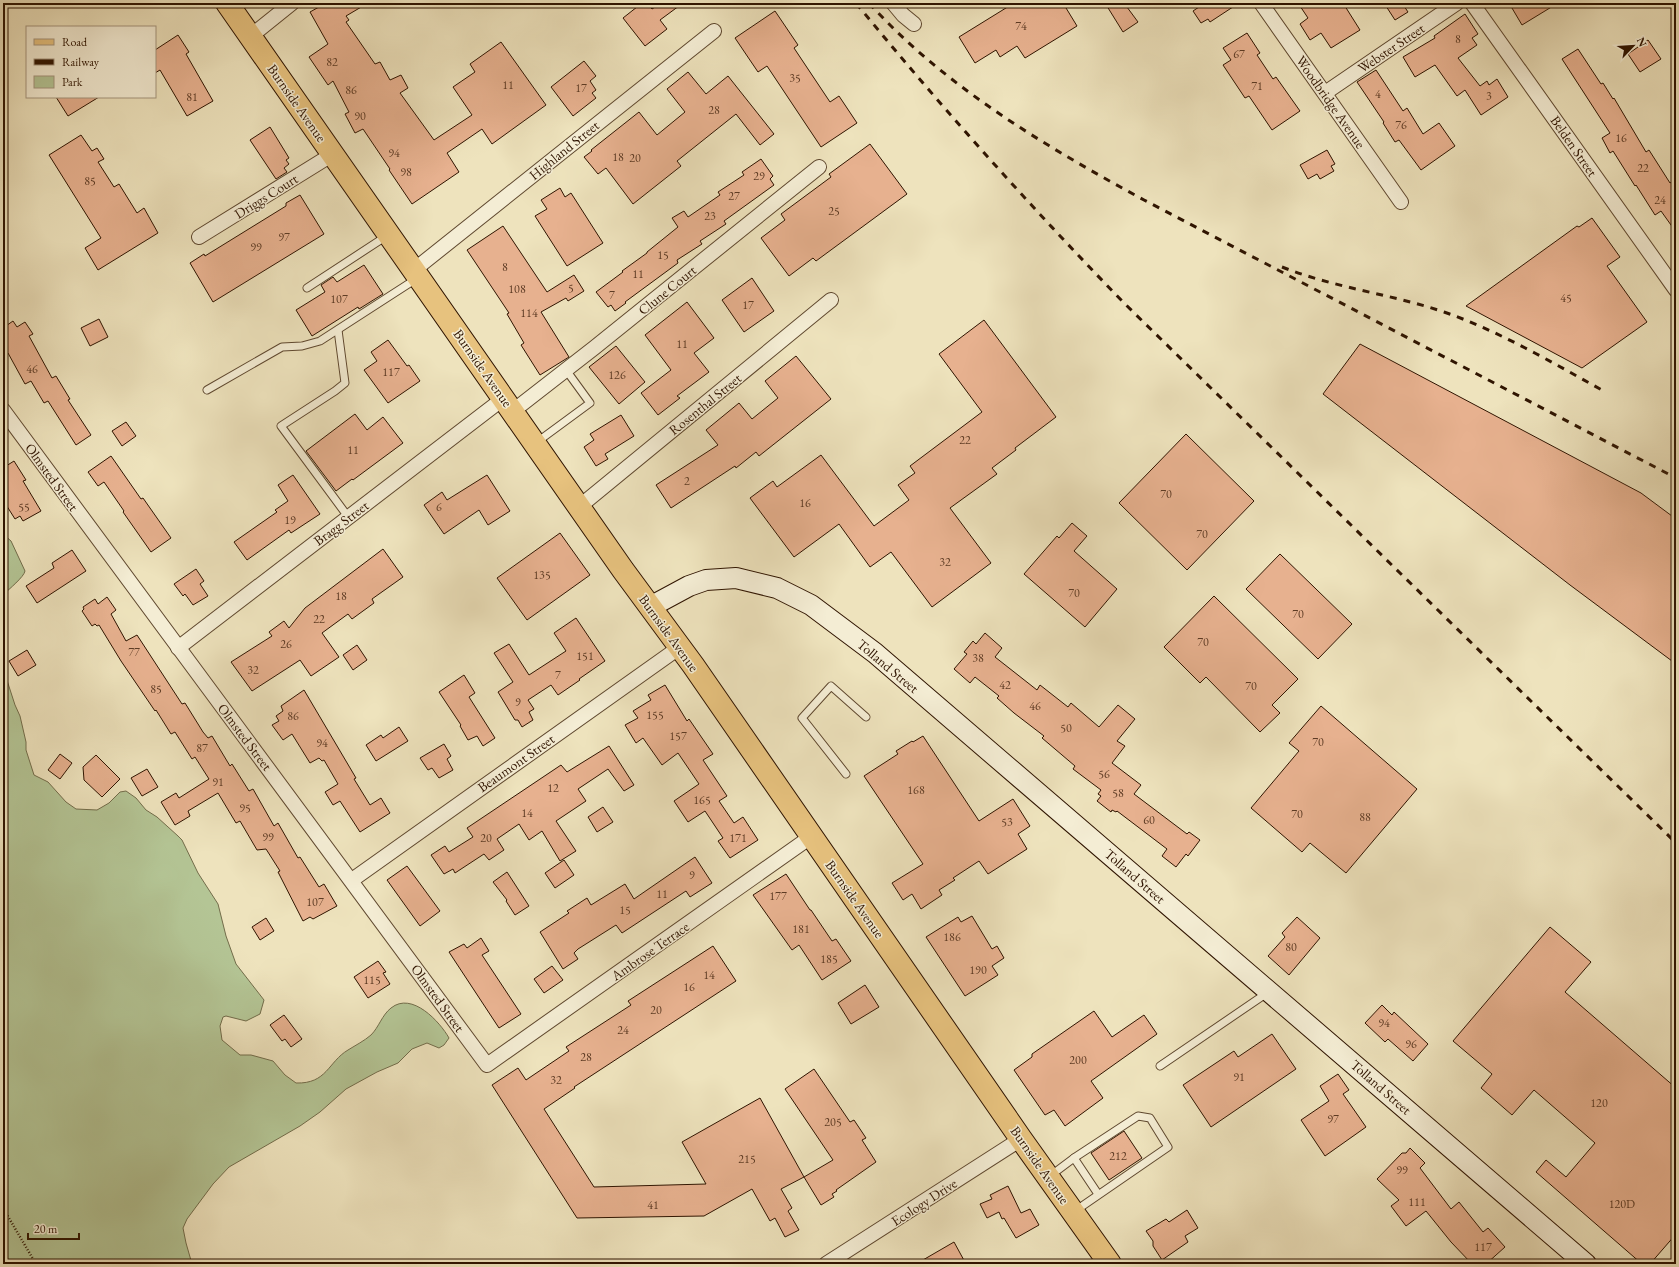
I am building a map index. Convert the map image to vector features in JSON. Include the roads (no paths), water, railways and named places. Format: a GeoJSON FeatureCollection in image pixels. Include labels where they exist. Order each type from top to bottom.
{"type":"FeatureCollection","features":[{"type":"Feature","properties":{"kind":"main road","name":"Burnside Avenue"},"geometry":{"type":"LineString","coordinates":[[227,3],[390,234],[579,507],[680,647],[1110,1264]]}},
{"type":"Feature","properties":{"kind":"main road","name":"Tolland Street"},"geometry":{"type":"LineString","coordinates":[[650,607],[689,586],[706,580],[736,578],[777,588],[811,605],[875,653],[1586,1264]]}},
{"type":"Feature","properties":{"kind":"street"},"geometry":{"type":"LineString","coordinates":[[251,36],[292,3]]}},
{"type":"Feature","properties":{"kind":"street"},"geometry":{"type":"LineString","coordinates":[[893,3],[903,15],[914,24]]}},
{"type":"Feature","properties":{"kind":"street","name":"Woodbridge Avenue"},"geometry":{"type":"LineString","coordinates":[[1261,3],[1401,202]]}},
{"type":"Feature","properties":{"kind":"street","name":"Webster Street"},"geometry":{"type":"LineString","coordinates":[[1325,93],[1457,3]]}},
{"type":"Feature","properties":{"kind":"street","name":"Belden Street"},"geometry":{"type":"LineString","coordinates":[[1472,3],[1676,290]]}},
{"type":"Feature","properties":{"kind":"street","name":"Highland Street"},"geometry":{"type":"LineString","coordinates":[[417,273],[714,31]]}},
{"type":"Feature","properties":{"kind":"street","name":"Driggs Court"},"geometry":{"type":"LineString","coordinates":[[199,237],[333,154]]}},
{"type":"Feature","properties":{"kind":"street","name":"Clune Court"},"geometry":{"type":"LineString","coordinates":[[508,405],[566,370],[819,167]]}},
{"type":"Feature","properties":{"kind":"street","name":"Rosenthal Street"},"geometry":{"type":"LineString","coordinates":[[579,507],[831,300]]}},
{"type":"Feature","properties":{"kind":"street","name":"Bragg Street"},"geometry":{"type":"LineString","coordinates":[[178,648],[349,518],[508,405]]}},
{"type":"Feature","properties":{"kind":"street","name":"Olmsted Street"},"geometry":{"type":"LineString","coordinates":[[3,410],[178,648],[352,880],[487,1065]]}},
{"type":"Feature","properties":{"kind":"street","name":"Beaumont Street"},"geometry":{"type":"LineString","coordinates":[[352,880],[680,647]]}},
{"type":"Feature","properties":{"kind":"street","name":"Ambrose Terrace"},"geometry":{"type":"LineString","coordinates":[[487,1065],[812,836]]}},
{"type":"Feature","properties":{"kind":"street","name":"Ecology Drive"},"geometry":{"type":"LineString","coordinates":[[826,1264],[1022,1139]]}},
{"type":"Feature","properties":{"kind":"lane"},"geometry":{"type":"LineString","coordinates":[[307,288],[390,234]]}},
{"type":"Feature","properties":{"kind":"lane"},"geometry":{"type":"LineString","coordinates":[[207,390],[282,347],[302,346],[320,341],[338,330],[417,273]]}},
{"type":"Feature","properties":{"kind":"lane"},"geometry":{"type":"LineString","coordinates":[[338,330],[345,383],[281,426],[349,518]]}},
{"type":"Feature","properties":{"kind":"lane"},"geometry":{"type":"LineString","coordinates":[[535,444],[590,404],[566,370]]}},
{"type":"Feature","properties":{"kind":"lane"},"geometry":{"type":"LineString","coordinates":[[846,774],[802,718],[831,686],[866,717]]}},
{"type":"Feature","properties":{"kind":"lane"},"geometry":{"type":"LineString","coordinates":[[1160,1066],[1270,991]]}},
{"type":"Feature","properties":{"kind":"lane"},"geometry":{"type":"LineString","coordinates":[[1049,1177],[1074,1158],[1138,1116],[1150,1118],[1168,1146],[1073,1212]]}},
{"type":"Feature","properties":{"kind":"lane"},"geometry":{"type":"LineString","coordinates":[[1074,1158],[1098,1194]]}},
{"type":"Feature","properties":{"kind":"railway"},"geometry":{"type":"LineString","coordinates":[[856,3],[986,156],[1123,302],[1676,843]]}},
{"type":"Feature","properties":{"kind":"railway"},"geometry":{"type":"LineString","coordinates":[[869,3],[930,62],[963,88],[998,113],[1070,158],[1144,200],[1676,478]]}},
{"type":"Feature","properties":{"kind":"railway"},"geometry":{"type":"LineString","coordinates":[[1282,267],[1343,286],[1404,300],[1444,312],[1485,328],[1602,390]]}}]}
